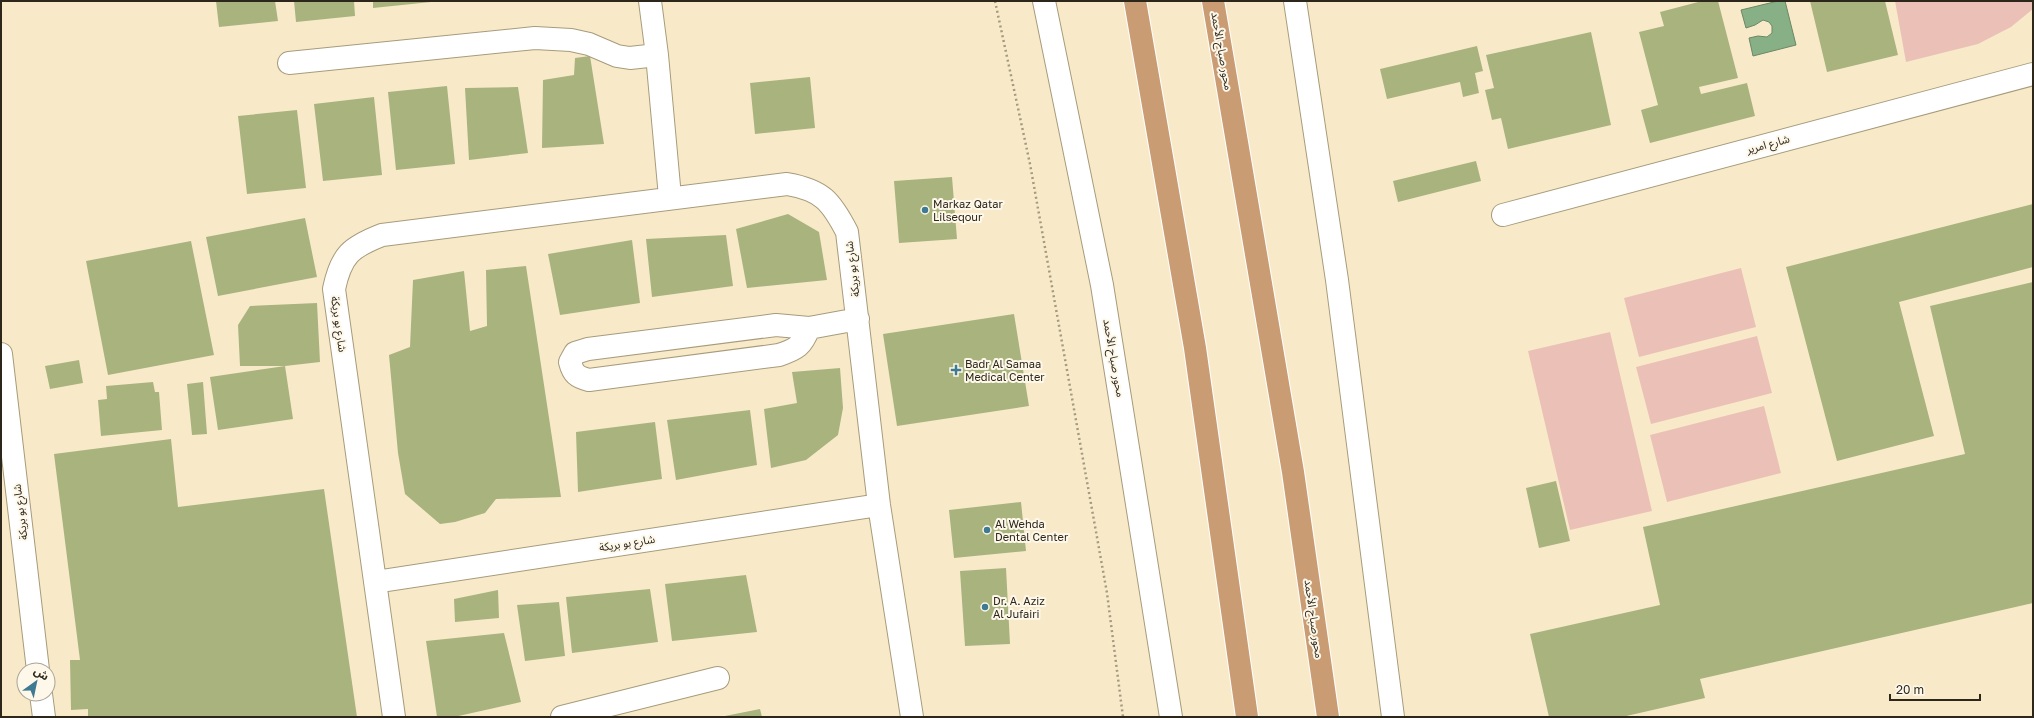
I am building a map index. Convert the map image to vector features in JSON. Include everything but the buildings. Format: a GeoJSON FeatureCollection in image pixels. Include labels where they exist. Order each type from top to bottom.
{"type":"FeatureCollection","features":[{"type":"Feature","properties":{"kind":"highway"},"geometry":{"type":"LineString","coordinates":[[1135,1],[1195,348],[1247,717]]}},
{"type":"Feature","properties":{"kind":"highway","name":"محور صباح الأحمد"},"geometry":{"type":"LineString","coordinates":[[1213,1],[1293,472],[1328,717]]}},
{"type":"Feature","properties":{"kind":"street"},"geometry":{"type":"LineString","coordinates":[[650,1],[657,55],[670,197]]}},
{"type":"Feature","properties":{"kind":"street","name":"محور صباح الأحمد"},"geometry":{"type":"LineString","coordinates":[[1044,1],[1102,284],[1171,717]]}},
{"type":"Feature","properties":{"kind":"street"},"geometry":{"type":"LineString","coordinates":[[1295,1],[1337,280],[1393,717]]}},
{"type":"Feature","properties":{"kind":"street"},"geometry":{"type":"LineString","coordinates":[[288,63],[535,38],[571,40],[588,44],[617,56],[630,58],[657,55]]}},
{"type":"Feature","properties":{"kind":"street","name":"شارع امرير"},"geometry":{"type":"LineString","coordinates":[[1503,215],[2033,74]]}},
{"type":"Feature","properties":{"kind":"street","name":"شارع بو بريكة"},"geometry":{"type":"LineString","coordinates":[[394,717],[334,289],[338,269],[349,252],[362,243],[382,234],[670,197],[787,184],[806,187],[822,196],[836,210],[848,232],[879,505],[912,717]]}},
{"type":"Feature","properties":{"kind":"street"},"geometry":{"type":"LineString","coordinates":[[809,328],[804,341],[796,349],[779,356],[589,380],[578,378],[572,371],[570,362],[575,353],[588,349],[776,325],[809,328],[858,319]]}},
{"type":"Feature","properties":{"kind":"street"},"geometry":{"type":"LineString","coordinates":[[684,336],[688,367]]}},
{"type":"Feature","properties":{"kind":"street","name":"شارع بو بريكة"},"geometry":{"type":"LineString","coordinates":[[1,354],[37,662]]}},
{"type":"Feature","properties":{"kind":"street","name":"شارع بو بريكة"},"geometry":{"type":"LineString","coordinates":[[375,582],[879,505]]}},
{"type":"Feature","properties":{"kind":"street"},"geometry":{"type":"LineString","coordinates":[[562,717],[718,678]]}},
{"type":"Feature","properties":{"kind":"street"},"geometry":{"type":"LineString","coordinates":[[42,702],[44,717]]}},
{"type":"Feature","properties":{"kind":"path"},"geometry":{"type":"LineString","coordinates":[[995,1],[1030,164],[1103,570],[1123,717]]}},
{"type":"Feature","properties":{"kind":"shaded area"},"geometry":{"type":"Polygon","coordinates":[[[1778,1],[1785,1],[1796,45],[1753,56],[1749,38],[1758,36],[1767,37],[1772,33],[1772,26],[1769,22],[1763,20],[1746,28],[1741,10],[1778,1]]]}},
{"type":"Feature","properties":{"kind":"shaded area"},"geometry":{"type":"Polygon","coordinates":[[[1895,1],[2033,1],[2033,9],[2011,27],[1978,44],[1906,62],[1895,1]]]}},
{"type":"Feature","properties":{"kind":"shaded area"},"geometry":{"type":"Polygon","coordinates":[[[1741,268],[1756,327],[1639,357],[1624,298],[1741,268]]]}},
{"type":"Feature","properties":{"kind":"shaded area"},"geometry":{"type":"Polygon","coordinates":[[[1610,332],[1652,511],[1570,530],[1528,351],[1610,332]]]}},
{"type":"Feature","properties":{"kind":"shaded area"},"geometry":{"type":"Polygon","coordinates":[[[1757,336],[1772,393],[1651,424],[1636,367],[1757,336]]]}},
{"type":"Feature","properties":{"kind":"shaded area"},"geometry":{"type":"Polygon","coordinates":[[[1764,406],[1781,473],[1667,502],[1650,435],[1764,406]]]}},
{"type":"Feature","properties":{"kind":"place","name":"Markaz Qatar Lilseqour"},"geometry":{"type":"Point","coordinates":[925,210]}},
{"type":"Feature","properties":{"kind":"place","name":"Badr Al Samaa Medical Center"},"geometry":{"type":"Point","coordinates":[956,370]}},
{"type":"Feature","properties":{"kind":"place","name":"Al Wehda Dental Center"},"geometry":{"type":"Point","coordinates":[987,530]}},
{"type":"Feature","properties":{"kind":"place","name":"Dr. A. Aziz Al Jufairi"},"geometry":{"type":"Point","coordinates":[985,607]}}]}
